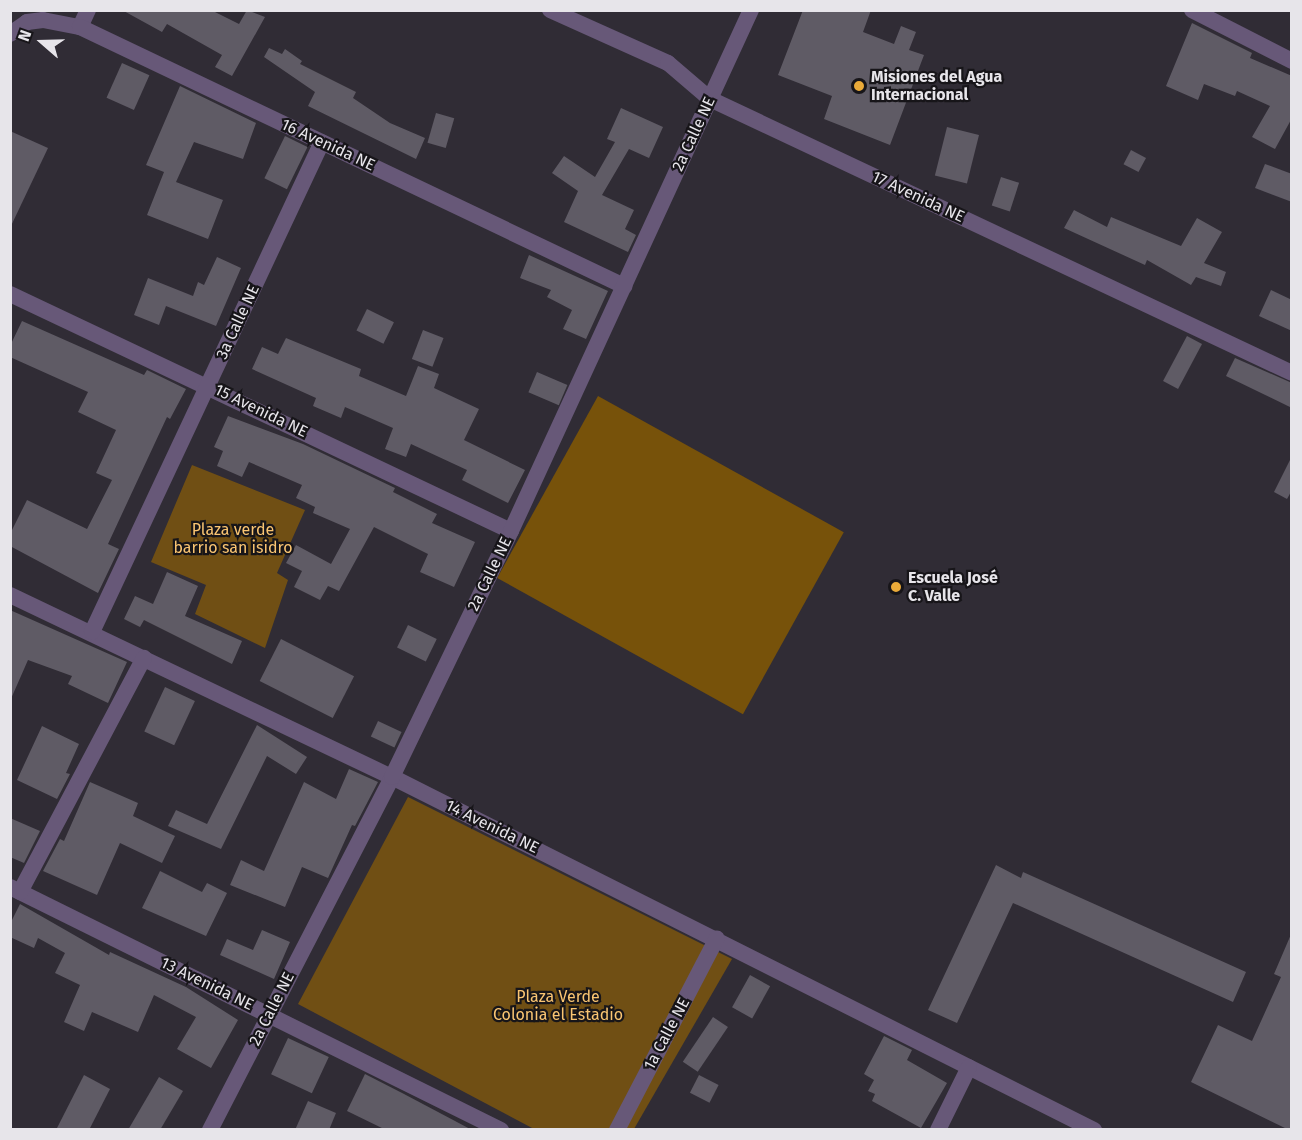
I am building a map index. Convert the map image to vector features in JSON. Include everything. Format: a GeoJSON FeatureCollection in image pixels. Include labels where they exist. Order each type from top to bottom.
{"type":"FeatureCollection","features":[{"type":"Feature","properties":{"kind":"street"},"geometry":{"type":"LineString","coordinates":[[80,27],[88,10]]}},
{"type":"Feature","properties":{"kind":"street","name":"17 Avenida NE"},"geometry":{"type":"LineString","coordinates":[[550,10],[668,63],[710,99],[1292,373]]}},
{"type":"Feature","properties":{"kind":"street","name":"2a Calle NE"},"geometry":{"type":"LineString","coordinates":[[210,1130],[392,777],[511,531],[751,10]]}},
{"type":"Feature","properties":{"kind":"street"},"geometry":{"type":"LineString","coordinates":[[1192,10],[1292,61]]}},
{"type":"Feature","properties":{"kind":"street","name":"16 Avenida NE"},"geometry":{"type":"LineString","coordinates":[[10,34],[27,22],[44,20],[80,27],[624,286]]}},
{"type":"Feature","properties":{"kind":"street","name":"3a Calle NE"},"geometry":{"type":"LineString","coordinates":[[92,632],[322,142]]}},
{"type":"Feature","properties":{"kind":"street","name":"15 Avenida NE"},"geometry":{"type":"LineString","coordinates":[[10,294],[511,531]]}},
{"type":"Feature","properties":{"kind":"street","name":"14 Avenida NE"},"geometry":{"type":"LineString","coordinates":[[10,595],[92,632],[392,777],[717,938],[1094,1130]]}},
{"type":"Feature","properties":{"kind":"street"},"geometry":{"type":"LineString","coordinates":[[15,890],[144,658]]}},
{"type":"Feature","properties":{"kind":"street","name":"13 Avenida NE"},"geometry":{"type":"LineString","coordinates":[[15,890],[501,1130]]}},
{"type":"Feature","properties":{"kind":"street","name":"1a Calle NE"},"geometry":{"type":"LineString","coordinates":[[617,1130],[717,938]]}},
{"type":"Feature","properties":{"kind":"street"},"geometry":{"type":"LineString","coordinates":[[938,1130],[969,1067]]}},
{"type":"Feature","properties":{"kind":"green space","name":"Plaza verde barrio san isidro"},"geometry":{"type":"Polygon","coordinates":[[[192,465],[305,510],[277,573],[288,580],[265,648],[195,614],[206,585],[151,562],[192,465]]]}},
{"type":"Feature","properties":{"kind":"green space","name":"Plaza Verde Colonia el Estadio"},"geometry":{"type":"Polygon","coordinates":[[[408,797],[732,959],[634,1129],[534,1129],[298,1004],[408,797]]]}},
{"type":"Feature","properties":{"kind":"shaded area"},"geometry":{"type":"Polygon","coordinates":[[[598,396],[844,532],[743,714],[497,578],[598,396]]]}},
{"type":"Feature","properties":{"kind":"building"},"geometry":{"type":"Polygon","coordinates":[[[122,10],[211,10],[239,24],[247,10],[265,17],[232,76],[215,67],[222,55],[167,24],[162,32],[122,10]]]}},
{"type":"Feature","properties":{"kind":"building","name":"Misiones del Agua Internacional"},"geometry":{"type":"Polygon","coordinates":[[[803,10],[871,10],[863,32],[894,44],[901,26],[916,32],[909,50],[924,55],[890,145],[824,119],[832,96],[778,75],[803,10]]]}},
{"type":"Feature","properties":{"kind":"building"},"geometry":{"type":"Polygon","coordinates":[[[1192,23],[1252,53],[1250,58],[1292,76],[1292,118],[1275,149],[1252,137],[1270,106],[1237,91],[1235,96],[1204,84],[1198,100],[1166,86],[1192,23]]]}},
{"type":"Feature","properties":{"kind":"building"},"geometry":{"type":"Polygon","coordinates":[[[269,48],[282,54],[285,49],[302,61],[300,64],[356,92],[353,98],[390,123],[425,138],[416,159],[308,106],[315,92],[264,57],[269,48]]]}},
{"type":"Feature","properties":{"kind":"building"},"geometry":{"type":"Polygon","coordinates":[[[122,63],[149,75],[134,110],[107,98],[122,63]]]}},
{"type":"Feature","properties":{"kind":"building"},"geometry":{"type":"Polygon","coordinates":[[[180,86],[256,123],[243,159],[194,142],[176,182],[223,200],[208,239],[147,215],[164,172],[146,165],[180,86]]]}},
{"type":"Feature","properties":{"kind":"building"},"geometry":{"type":"Polygon","coordinates":[[[621,108],[663,127],[649,158],[629,149],[602,195],[634,210],[625,229],[636,235],[628,252],[564,222],[578,191],[552,173],[564,156],[595,177],[615,142],[607,139],[621,108]]]}},
{"type":"Feature","properties":{"kind":"building"},"geometry":{"type":"Polygon","coordinates":[[[436,113],[454,118],[446,148],[427,143],[436,113]]]}},
{"type":"Feature","properties":{"kind":"building"},"geometry":{"type":"Polygon","coordinates":[[[947,127],[979,135],[967,183],[935,176],[947,127]]]}},
{"type":"Feature","properties":{"kind":"building"},"geometry":{"type":"Polygon","coordinates":[[[10,131],[48,148],[10,228],[10,131]]]}},
{"type":"Feature","properties":{"kind":"building"},"geometry":{"type":"Polygon","coordinates":[[[285,136],[307,147],[287,189],[264,178],[285,136]]]}},
{"type":"Feature","properties":{"kind":"building"},"geometry":{"type":"Polygon","coordinates":[[[1131,150],[1146,158],[1138,172],[1123,164],[1131,150]]]}},
{"type":"Feature","properties":{"kind":"building"},"geometry":{"type":"Polygon","coordinates":[[[1265,164],[1292,174],[1292,202],[1255,188],[1265,164]]]}},
{"type":"Feature","properties":{"kind":"building"},"geometry":{"type":"Polygon","coordinates":[[[1001,177],[1019,183],[1010,211],[992,206],[1001,177]]]}},
{"type":"Feature","properties":{"kind":"building"},"geometry":{"type":"Polygon","coordinates":[[[1074,210],[1107,227],[1111,217],[1181,246],[1197,218],[1222,232],[1204,263],[1226,272],[1221,286],[1196,277],[1191,285],[1147,260],[1145,265],[1064,228],[1074,210]]]}},
{"type":"Feature","properties":{"kind":"building"},"geometry":{"type":"Polygon","coordinates":[[[529,255],[608,291],[586,339],[563,329],[572,310],[547,297],[551,290],[520,278],[529,255]]]}},
{"type":"Feature","properties":{"kind":"building"},"geometry":{"type":"Polygon","coordinates":[[[217,257],[241,268],[216,326],[166,306],[159,325],[134,315],[148,278],[193,296],[198,282],[204,285],[217,257]]]}},
{"type":"Feature","properties":{"kind":"building"},"geometry":{"type":"Polygon","coordinates":[[[1271,290],[1292,300],[1292,331],[1259,316],[1271,290]]]}},
{"type":"Feature","properties":{"kind":"building"},"geometry":{"type":"Polygon","coordinates":[[[367,309],[394,322],[383,344],[356,331],[367,309]]]}},
{"type":"Feature","properties":{"kind":"building"},"geometry":{"type":"Polygon","coordinates":[[[22,321],[144,375],[147,370],[186,389],[170,419],[167,417],[108,544],[119,549],[98,593],[10,546],[10,534],[27,500],[87,529],[112,480],[96,473],[116,430],[78,412],[88,392],[10,357],[10,346],[22,321]]]}},
{"type":"Feature","properties":{"kind":"building"},"geometry":{"type":"Polygon","coordinates":[[[423,330],[444,338],[432,367],[412,359],[423,330]]]}},
{"type":"Feature","properties":{"kind":"building"},"geometry":{"type":"Polygon","coordinates":[[[1187,336],[1202,344],[1178,389],[1163,381],[1187,336]]]}},
{"type":"Feature","properties":{"kind":"building"},"geometry":{"type":"Polygon","coordinates":[[[286,338],[361,369],[359,376],[406,396],[418,366],[439,374],[434,388],[479,409],[464,440],[525,470],[508,503],[462,480],[467,470],[411,444],[406,457],[385,449],[393,428],[345,407],[341,418],[313,406],[316,398],[252,369],[262,347],[278,354],[286,338]]]}},
{"type":"Feature","properties":{"kind":"building"},"geometry":{"type":"Polygon","coordinates":[[[1235,358],[1292,383],[1292,408],[1226,376],[1235,358]]]}},
{"type":"Feature","properties":{"kind":"building"},"geometry":{"type":"Polygon","coordinates":[[[537,372],[567,385],[559,405],[528,392],[537,372]]]}},
{"type":"Feature","properties":{"kind":"building"},"geometry":{"type":"Polygon","coordinates":[[[228,416],[303,444],[395,488],[393,492],[437,514],[432,523],[475,542],[454,587],[420,572],[428,554],[374,527],[339,591],[328,586],[320,600],[294,587],[302,571],[286,563],[296,545],[331,564],[350,529],[313,513],[315,507],[296,498],[302,485],[249,462],[242,477],[217,466],[223,451],[214,447],[228,416]]]}},
{"type":"Feature","properties":{"kind":"building"},"geometry":{"type":"Polygon","coordinates":[[[1292,456],[1292,490],[1287,499],[1274,492],[1292,456]]]}},
{"type":"Feature","properties":{"kind":"building"},"geometry":{"type":"Polygon","coordinates":[[[167,572],[198,586],[185,616],[242,641],[232,664],[144,620],[140,627],[124,619],[135,596],[153,604],[167,572]]]}},
{"type":"Feature","properties":{"kind":"building"},"geometry":{"type":"Polygon","coordinates":[[[10,610],[127,662],[108,703],[68,684],[72,676],[28,660],[10,701],[10,610]]]}},
{"type":"Feature","properties":{"kind":"building"},"geometry":{"type":"Polygon","coordinates":[[[408,625],[437,639],[426,661],[397,647],[408,625]]]}},
{"type":"Feature","properties":{"kind":"building"},"geometry":{"type":"Polygon","coordinates":[[[281,639],[354,676],[333,718],[260,681],[281,639]]]}},
{"type":"Feature","properties":{"kind":"building"},"geometry":{"type":"Polygon","coordinates":[[[165,687],[195,701],[174,745],[144,731],[165,687]]]}},
{"type":"Feature","properties":{"kind":"building"},"geometry":{"type":"Polygon","coordinates":[[[378,721],[402,732],[394,747],[371,736],[378,721]]]}},
{"type":"Feature","properties":{"kind":"building"},"geometry":{"type":"Polygon","coordinates":[[[257,725],[307,757],[296,774],[267,756],[221,849],[168,826],[176,810],[207,824],[257,725]]]}},
{"type":"Feature","properties":{"kind":"building"},"geometry":{"type":"Polygon","coordinates":[[[42,726],[79,744],[66,773],[70,774],[57,799],[17,780],[42,726]]]}},
{"type":"Feature","properties":{"kind":"building"},"geometry":{"type":"Polygon","coordinates":[[[349,769],[378,782],[355,826],[352,825],[328,878],[302,867],[285,907],[230,885],[241,860],[264,871],[304,782],[336,799],[349,769]]]}},
{"type":"Feature","properties":{"kind":"building"},"geometry":{"type":"Polygon","coordinates":[[[90,782],[138,803],[133,816],[175,836],[162,863],[120,843],[97,895],[43,871],[60,839],[64,841],[90,782]]]}},
{"type":"Feature","properties":{"kind":"building"},"geometry":{"type":"Polygon","coordinates":[[[10,818],[40,831],[24,863],[10,857],[10,818]]]}},
{"type":"Feature","properties":{"kind":"building"},"geometry":{"type":"Polygon","coordinates":[[[996,865],[1021,878],[1023,872],[1246,972],[1233,1002],[1013,903],[957,1023],[928,1010],[996,865]]]}},
{"type":"Feature","properties":{"kind":"building"},"geometry":{"type":"Polygon","coordinates":[[[160,871],[202,892],[207,883],[227,893],[206,936],[142,908],[160,871]]]}},
{"type":"Feature","properties":{"kind":"building"},"geometry":{"type":"Polygon","coordinates":[[[20,904],[109,955],[110,952],[186,987],[238,1020],[211,1068],[177,1049],[196,1017],[154,995],[138,1032],[92,1012],[84,1031],[64,1022],[80,985],[55,973],[65,953],[38,938],[34,948],[10,937],[10,924],[20,904]]]}},
{"type":"Feature","properties":{"kind":"building"},"geometry":{"type":"Polygon","coordinates":[[[262,930],[290,942],[274,979],[220,955],[227,939],[253,950],[262,930]]]}},
{"type":"Feature","properties":{"kind":"building"},"geometry":{"type":"Polygon","coordinates":[[[1292,932],[1292,1130],[1289,1130],[1191,1082],[1218,1025],[1252,1041],[1281,977],[1274,974],[1292,932]]]}},
{"type":"Feature","properties":{"kind":"building"},"geometry":{"type":"Polygon","coordinates":[[[750,975],[770,986],[752,1019],[732,1007],[750,975]]]}},
{"type":"Feature","properties":{"kind":"building"},"geometry":{"type":"Polygon","coordinates":[[[713,1017],[728,1027],[698,1072],[683,1062],[713,1017]]]}},
{"type":"Feature","properties":{"kind":"building"},"geometry":{"type":"Polygon","coordinates":[[[884,1036],[912,1050],[907,1060],[947,1083],[921,1128],[872,1101],[875,1094],[868,1091],[874,1080],[864,1074],[884,1036]]]}},
{"type":"Feature","properties":{"kind":"building"},"geometry":{"type":"Polygon","coordinates":[[[288,1038],[329,1057],[312,1093],[271,1074],[288,1038]]]}},
{"type":"Feature","properties":{"kind":"building"},"geometry":{"type":"Polygon","coordinates":[[[365,1074],[472,1130],[386,1130],[347,1111],[365,1074]]]}},
{"type":"Feature","properties":{"kind":"building"},"geometry":{"type":"Polygon","coordinates":[[[84,1075],[110,1089],[89,1130],[56,1130],[84,1075]]]}},
{"type":"Feature","properties":{"kind":"building"},"geometry":{"type":"Polygon","coordinates":[[[699,1075],[719,1085],[710,1103],[690,1093],[699,1075]]]}},
{"type":"Feature","properties":{"kind":"building"},"geometry":{"type":"Polygon","coordinates":[[[159,1077],[183,1091],[160,1130],[128,1130],[159,1077]]]}},
{"type":"Feature","properties":{"kind":"building"},"geometry":{"type":"Polygon","coordinates":[[[308,1101],[336,1113],[329,1130],[295,1130],[308,1101]]]}},
{"type":"Feature","properties":{"kind":"place","name":"Misiones del Agua Internacional"},"geometry":{"type":"Point","coordinates":[859,86]}},
{"type":"Feature","properties":{"kind":"place","name":"Escuela José C. Valle"},"geometry":{"type":"Point","coordinates":[896,587]}}]}
